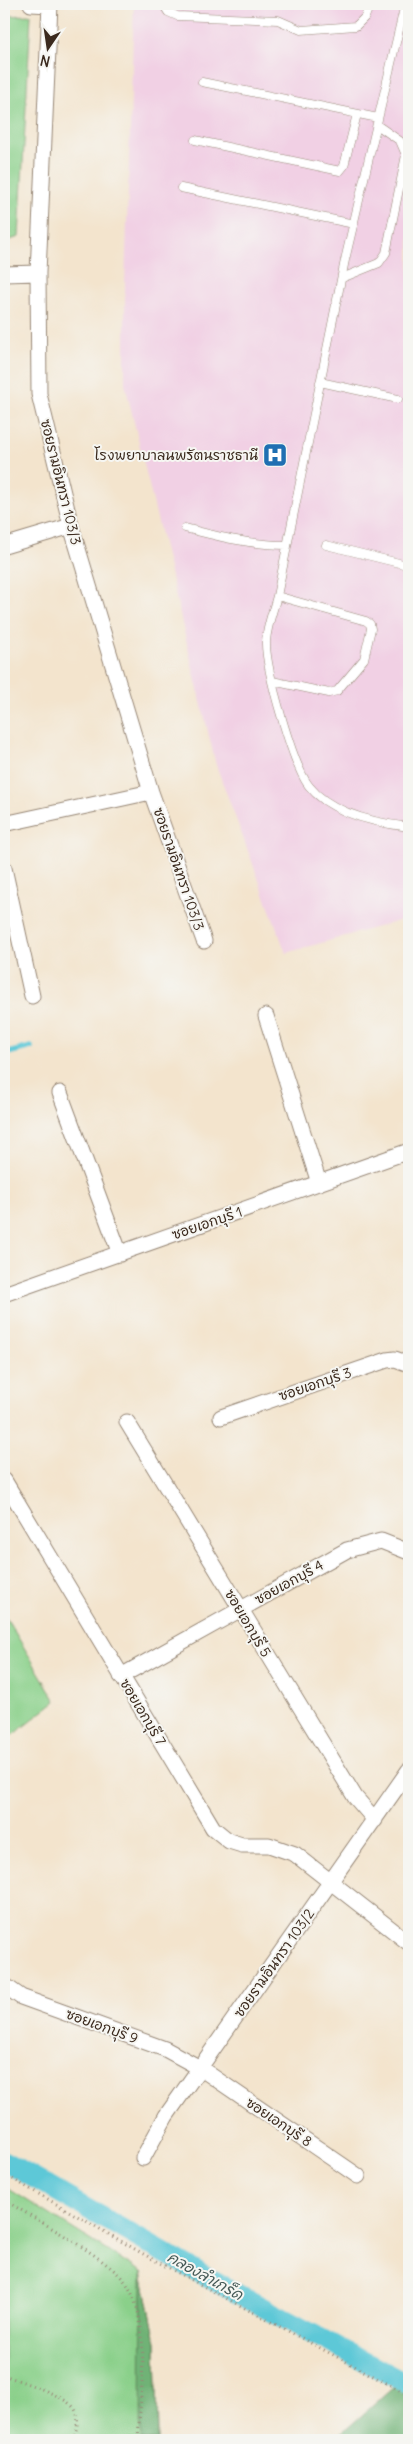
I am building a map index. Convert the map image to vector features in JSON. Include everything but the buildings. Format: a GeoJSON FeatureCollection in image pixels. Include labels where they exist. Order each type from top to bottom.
{"type":"FeatureCollection","features":[{"type":"Feature","properties":{"kind":"street"},"geometry":{"type":"LineString","coordinates":[[32,4],[50,4]]}},
{"type":"Feature","properties":{"kind":"street","name":"ซอยรามอินทรา 103/3"},"geometry":{"type":"LineString","coordinates":[[50,4],[38,274],[39,394],[70,526],[151,792],[204,941]]}},
{"type":"Feature","properties":{"kind":"street"},"geometry":{"type":"LineString","coordinates":[[4,274],[38,274]]}},
{"type":"Feature","properties":{"kind":"street"},"geometry":{"type":"LineString","coordinates":[[4,546],[70,526]]}},
{"type":"Feature","properties":{"kind":"street"},"geometry":{"type":"LineString","coordinates":[[4,824],[151,792]]}},
{"type":"Feature","properties":{"kind":"street"},"geometry":{"type":"LineString","coordinates":[[4,868],[32,996]]}},
{"type":"Feature","properties":{"kind":"street"},"geometry":{"type":"LineString","coordinates":[[266,1016],[319,1184]]}},
{"type":"Feature","properties":{"kind":"street"},"geometry":{"type":"LineString","coordinates":[[60,1093],[120,1254]]}},
{"type":"Feature","properties":{"kind":"street","name":"ซอยเอกบุรี 1"},"geometry":{"type":"LineString","coordinates":[[4,1294],[409,1151]]}},
{"type":"Feature","properties":{"kind":"street","name":"ซอยเอกบุรี 3"},"geometry":{"type":"LineString","coordinates":[[221,1416],[387,1360],[396,1359],[409,1364]]}},
{"type":"Feature","properties":{"kind":"street","name":"ซอยเอกบุรี 5"},"geometry":{"type":"LineString","coordinates":[[127,1422],[355,1797],[375,1820]]}},
{"type":"Feature","properties":{"kind":"street","name":"ซอยเอกบุรี 7"},"geometry":{"type":"LineString","coordinates":[[4,1480],[213,1828],[229,1842],[242,1845],[270,1845],[295,1854],[409,1943]]}},
{"type":"Feature","properties":{"kind":"street","name":"ซอยเอกบุรี 4"},"geometry":{"type":"LineString","coordinates":[[121,1676],[347,1550],[381,1541],[409,1552]]}},
{"type":"Feature","properties":{"kind":"street","name":"ซอยรามอินทรา 103/2"},"geometry":{"type":"LineString","coordinates":[[143,2158],[166,2116],[409,1770]]}},
{"type":"Feature","properties":{"kind":"street","name":"ซอยเอกบุรี 9"},"geometry":{"type":"LineString","coordinates":[[4,1985],[21,1997],[165,2049],[200,2068]]}},
{"type":"Feature","properties":{"kind":"street","name":"ซอยเอกบุรี 8"},"geometry":{"type":"LineString","coordinates":[[200,2068],[358,2176]]}},
{"type":"Feature","properties":{"kind":"lane"},"geometry":{"type":"LineString","coordinates":[[163,4],[168,12],[177,16],[278,20],[301,30],[356,26],[365,17],[370,4]]}},
{"type":"Feature","properties":{"kind":"lane"},"geometry":{"type":"LineString","coordinates":[[405,4],[342,278],[277,596],[266,639],[267,659],[272,681],[293,748],[309,786],[323,798],[356,815],[373,821],[409,827]]}},
{"type":"Feature","properties":{"kind":"lane"},"geometry":{"type":"LineString","coordinates":[[202,82],[357,114],[378,122],[400,141],[406,155],[386,251],[379,263],[342,278]]}},
{"type":"Feature","properties":{"kind":"lane"},"geometry":{"type":"LineString","coordinates":[[195,140],[340,171],[344,166],[357,114]]}},
{"type":"Feature","properties":{"kind":"lane"},"geometry":{"type":"LineString","coordinates":[[181,188],[354,224]]}},
{"type":"Feature","properties":{"kind":"lane"},"geometry":{"type":"LineString","coordinates":[[320,382],[398,399]]}},
{"type":"Feature","properties":{"kind":"lane"},"geometry":{"type":"LineString","coordinates":[[186,528],[231,540],[262,545],[287,545]]}},
{"type":"Feature","properties":{"kind":"lane"},"geometry":{"type":"LineString","coordinates":[[326,545],[402,564],[409,562]]}},
{"type":"Feature","properties":{"kind":"lane"},"geometry":{"type":"LineString","coordinates":[[272,681],[329,693],[337,691],[364,659],[371,629],[366,621],[277,596]]}},
{"type":"Feature","properties":{"kind":"path"},"geometry":{"type":"LineString","coordinates":[[4,2174],[154,2260],[409,2396]]}},
{"type":"Feature","properties":{"kind":"path"},"geometry":{"type":"LineString","coordinates":[[4,2200],[102,2260],[128,2284],[139,2311],[142,2355],[138,2440]]}},
{"type":"Feature","properties":{"kind":"path"},"geometry":{"type":"LineString","coordinates":[[4,2375],[52,2393],[74,2408],[78,2421],[75,2434],[66,2440]]}},
{"type":"Feature","properties":{"kind":"path"},"geometry":{"type":"LineString","coordinates":[[4,2436],[29,2440]]}},
{"type":"Feature","properties":{"kind":"shaded area","name":"โรงพยาบาลนพรัตนราชธานี"},"geometry":{"type":"Polygon","coordinates":[[[134,4],[409,4],[409,918],[286,953],[216,765],[125,384],[125,284],[134,4]]]}},
{"type":"Feature","properties":{"kind":"green space"},"geometry":{"type":"Polygon","coordinates":[[[31,15],[19,237],[4,242],[4,16],[31,15]]]}},
{"type":"Feature","properties":{"kind":"green space"},"geometry":{"type":"Polygon","coordinates":[[[4,1614],[56,1701],[4,1742],[4,1614]]]}},
{"type":"Feature","properties":{"kind":"green space"},"geometry":{"type":"Polygon","coordinates":[[[4,2186],[142,2272],[156,2342],[158,2440],[4,2440],[4,2186]]]}},
{"type":"Feature","properties":{"kind":"green space"},"geometry":{"type":"Polygon","coordinates":[[[142,2272],[156,2342],[158,2440],[141,2440],[142,2272]]]}},
{"type":"Feature","properties":{"kind":"green space"},"geometry":{"type":"Polygon","coordinates":[[[397,2384],[409,2391],[409,2440],[334,2440],[397,2384]]]}},
{"type":"Feature","properties":{"kind":"waterway"},"geometry":{"type":"LineString","coordinates":[[4,1054],[31,1047]]}},
{"type":"Feature","properties":{"kind":"waterway","name":"คลองลำเกร็ด"},"geometry":{"type":"LineString","coordinates":[[4,2161],[206,2277],[409,2385]]}},
{"type":"Feature","properties":{"kind":"place","name":"โรงพยาบาลนพรัตนราชธานี"},"geometry":{"type":"Point","coordinates":[275,455]}}]}
